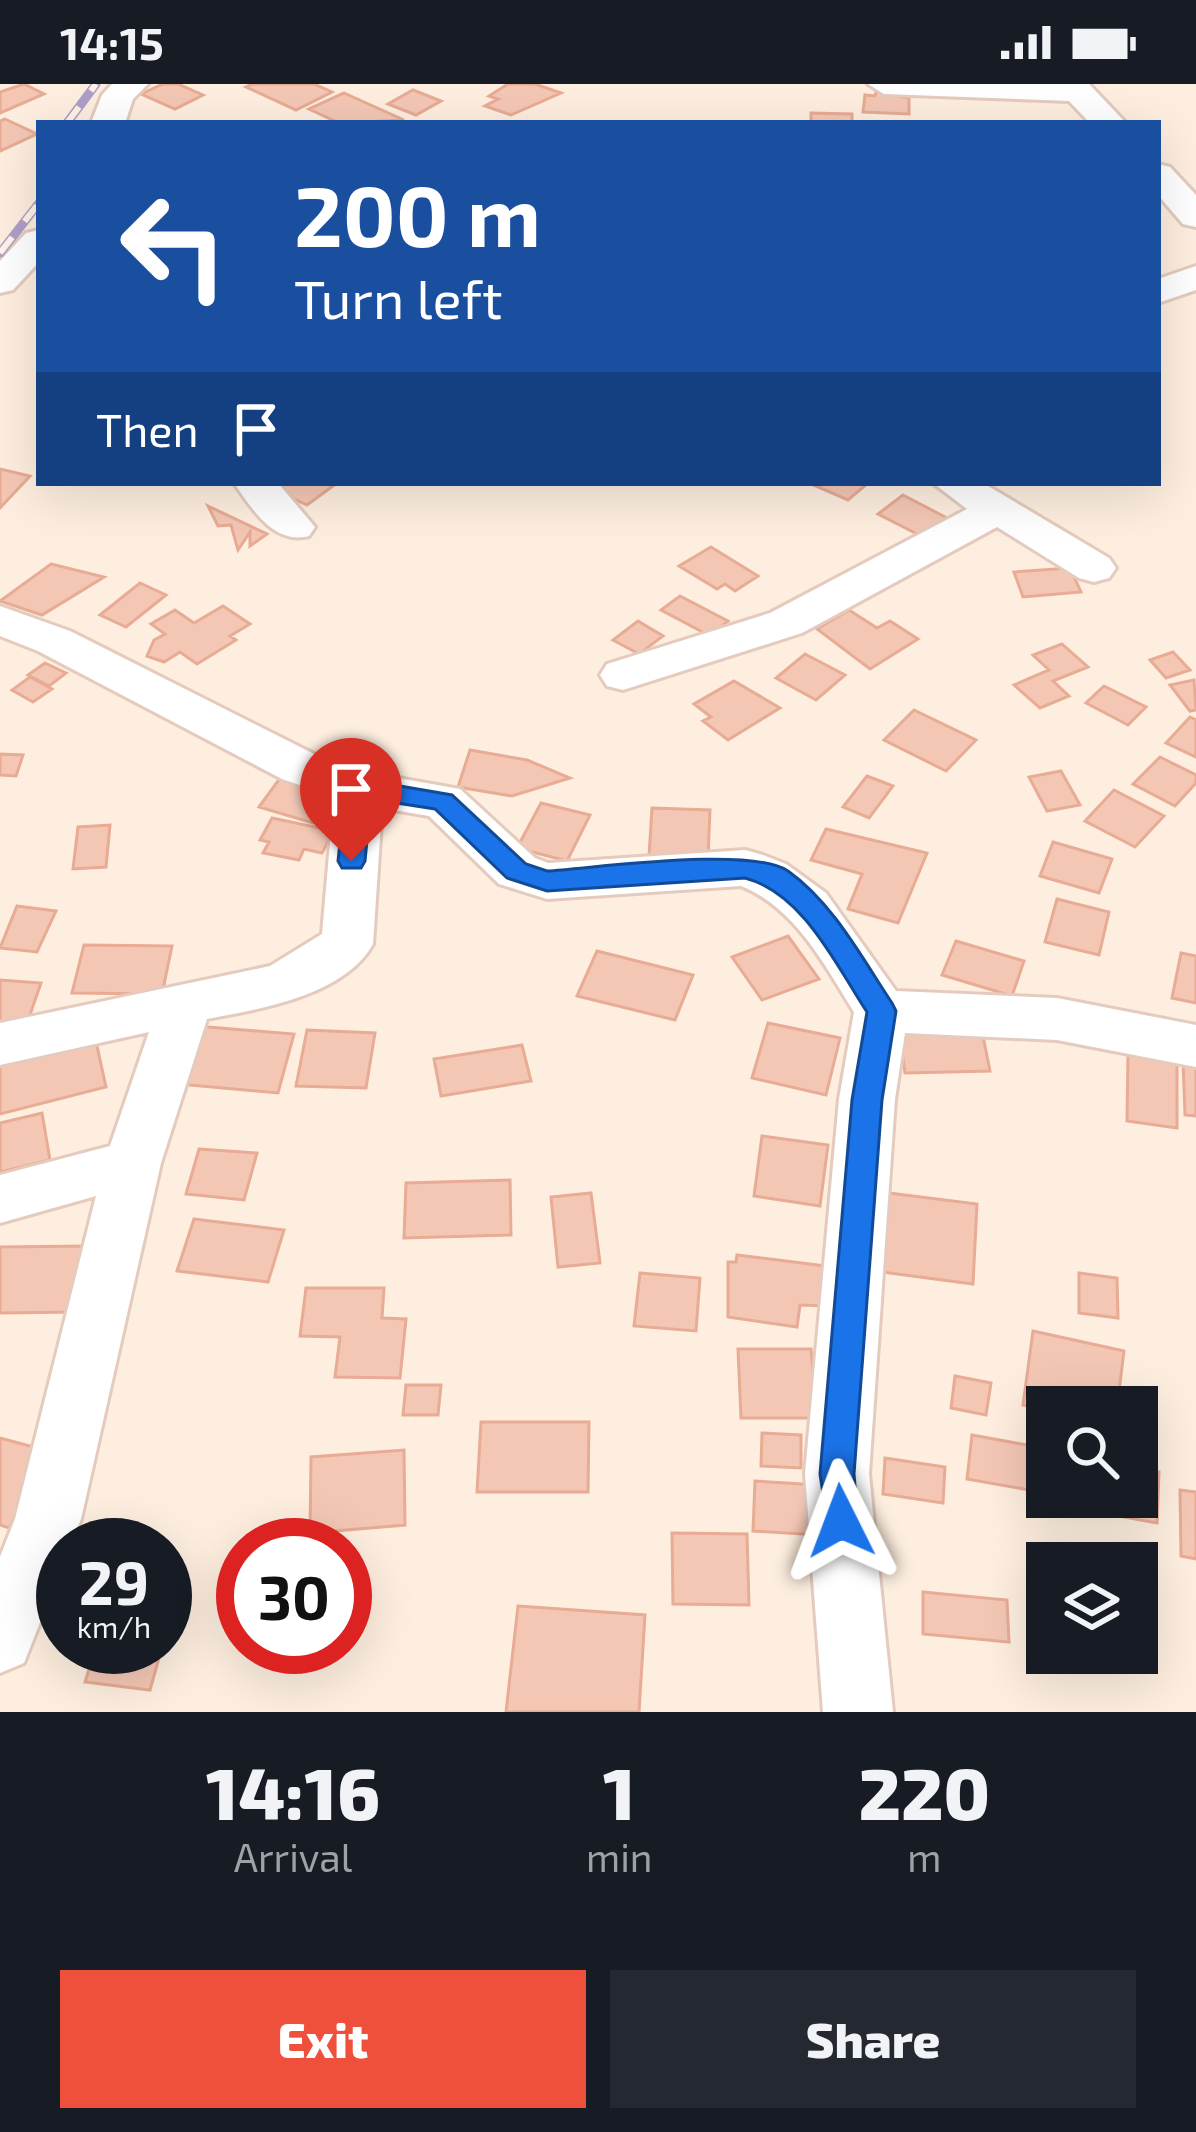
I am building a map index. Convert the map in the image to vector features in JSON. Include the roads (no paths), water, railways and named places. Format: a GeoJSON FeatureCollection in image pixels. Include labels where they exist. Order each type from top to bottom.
{"type":"FeatureCollection","features":[{"type":"Feature","properties":{"kind":"street"},"geometry":{"type":"LineString","coordinates":[[885,100],[1074,88],[1106,120]]}},
{"type":"Feature","properties":{"kind":"street"},"geometry":{"type":"LineString","coordinates":[[885,100],[984,120]]}},
{"type":"Feature","properties":{"kind":"street"},"geometry":{"type":"LineString","coordinates":[[1161,177],[1196,216]]}},
{"type":"Feature","properties":{"kind":"street"},"geometry":{"type":"LineString","coordinates":[[36,244],[0,281],[36,304]]}},
{"type":"Feature","properties":{"kind":"street"},"geometry":{"type":"LineString","coordinates":[[1161,291],[1196,277]]}},
{"type":"Feature","properties":{"kind":"street"},"geometry":{"type":"LineString","coordinates":[[258,486],[294,527]]}},
{"type":"Feature","properties":{"kind":"street"},"geometry":{"type":"LineString","coordinates":[[960,486],[1094,568]]}},
{"type":"Feature","properties":{"kind":"street"},"geometry":{"type":"LineString","coordinates":[[623,675],[786,623],[1000,508]]}},
{"type":"Feature","properties":{"kind":"street"},"geometry":{"type":"LineString","coordinates":[[0,620],[54,641],[298,767],[359,788],[443,801],[517,871],[547,881],[745,868],[777,877],[825,924],[881,1011],[867,1100],[837,1474],[858,1712]]}},
{"type":"Feature","properties":{"kind":"street"},"geometry":{"type":"LineString","coordinates":[[0,1044],[283,984],[347,944],[359,788]]}},
{"type":"Feature","properties":{"kind":"street"},"geometry":{"type":"LineString","coordinates":[[0,1640],[48,1520],[133,1163],[185,1003]]}},
{"type":"Feature","properties":{"kind":"street"},"geometry":{"type":"LineString","coordinates":[[881,1011],[1057,1019],[1196,1046]]}},
{"type":"Feature","properties":{"kind":"street"},"geometry":{"type":"LineString","coordinates":[[0,1199],[133,1163]]}},
{"type":"Feature","properties":{"kind":"railway"},"geometry":{"type":"LineString","coordinates":[[69,120],[96,84]]}},
{"type":"Feature","properties":{"kind":"railway"},"geometry":{"type":"LineString","coordinates":[[0,253],[36,207]]}}]}
